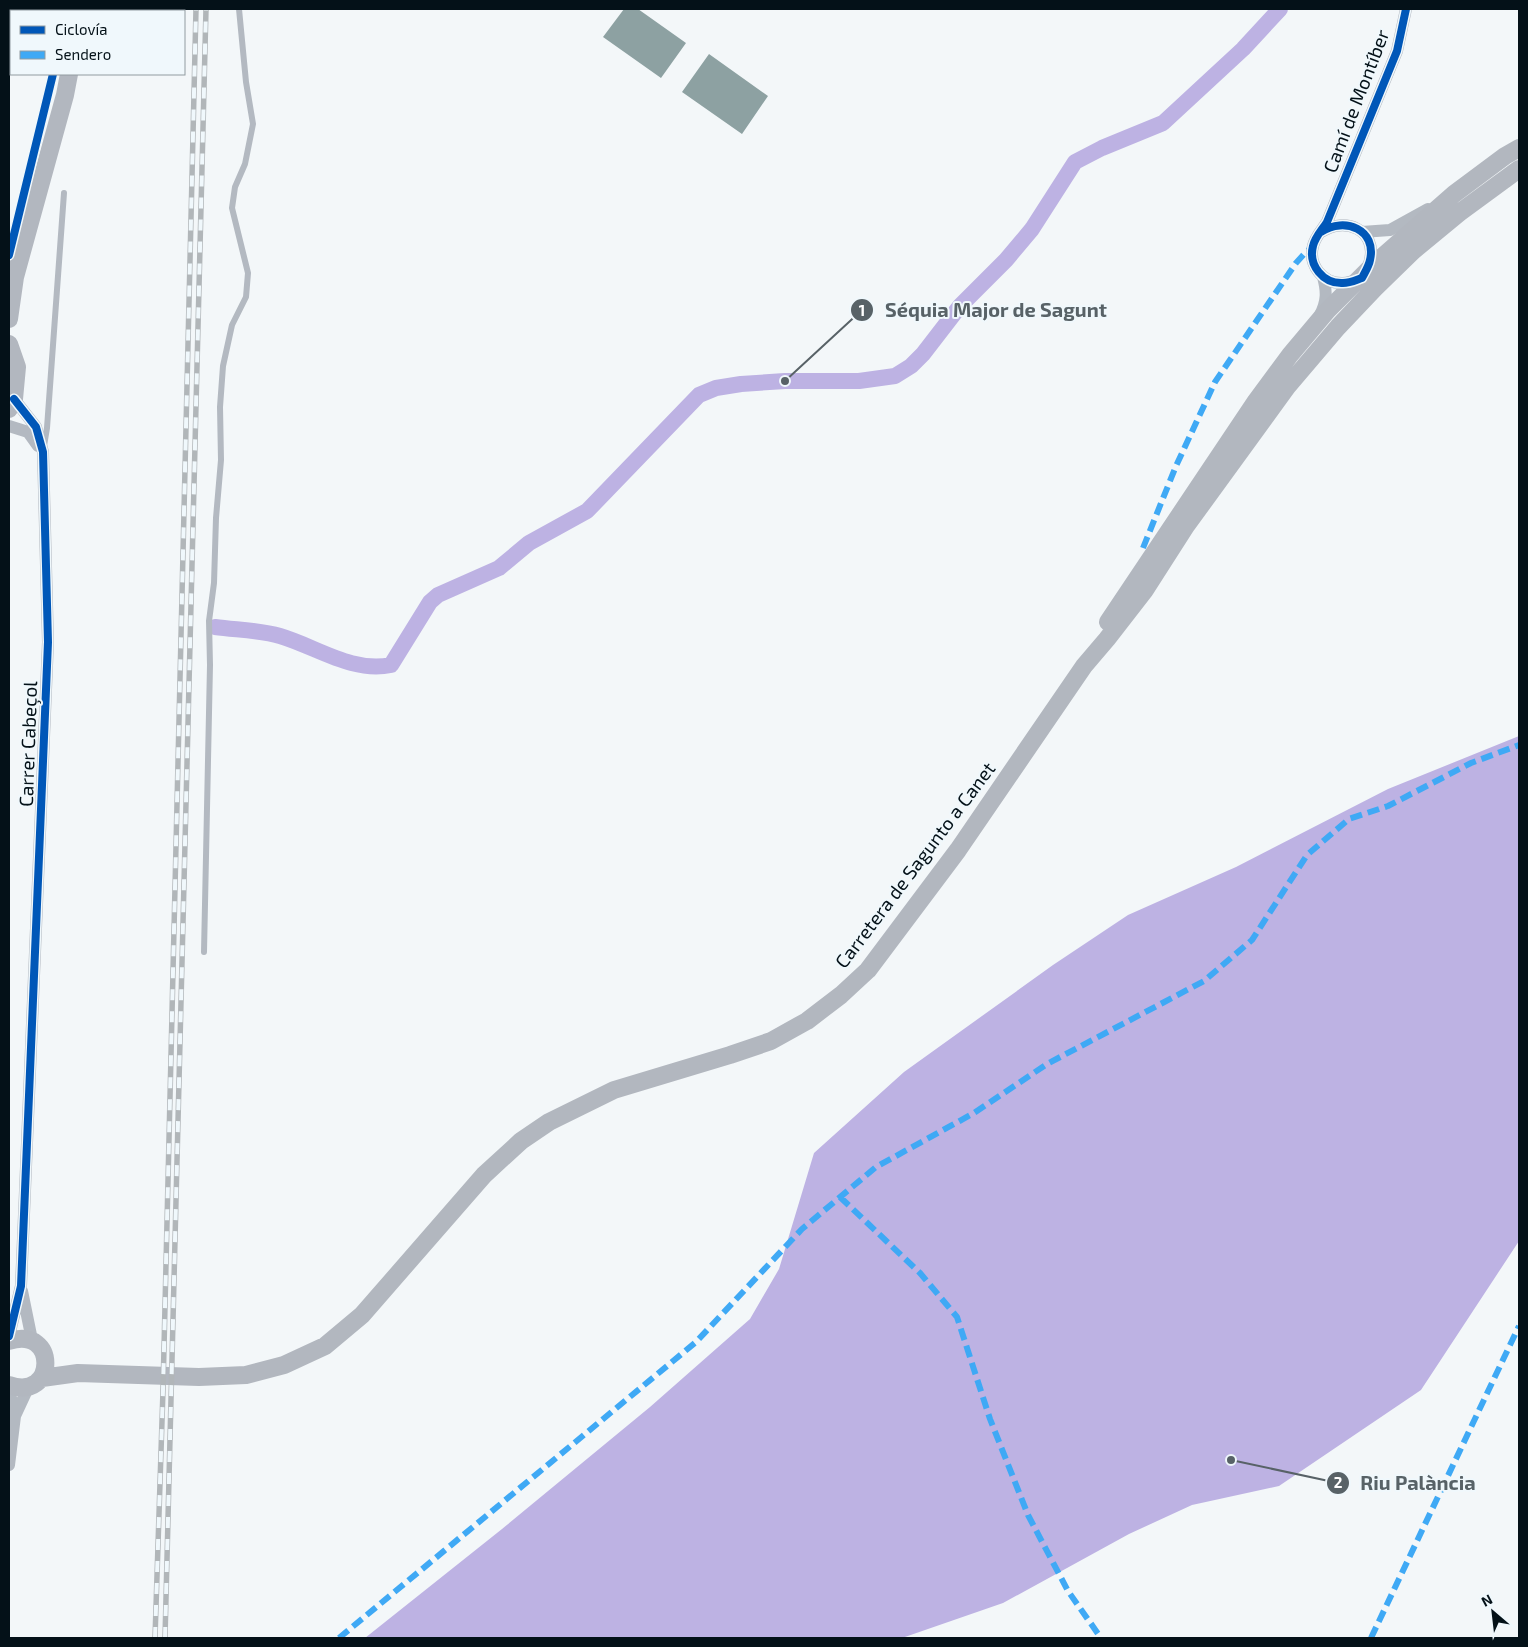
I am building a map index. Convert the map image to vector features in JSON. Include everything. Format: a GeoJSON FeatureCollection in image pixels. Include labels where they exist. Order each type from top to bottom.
{"type":"FeatureCollection","features":[{"type":"Feature","properties":{"kind":"main road"},"geometry":{"type":"LineString","coordinates":[[9,319],[12,279],[65,95],[69,75]]}},
{"type":"Feature","properties":{"kind":"main road"},"geometry":{"type":"LineString","coordinates":[[1084,666],[1101,632],[1209,470],[1278,371],[1314,326],[1373,265],[1454,194],[1505,156],[1519,148]]}},
{"type":"Feature","properties":{"kind":"main road"},"geometry":{"type":"LineString","coordinates":[[1211,493],[1225,464],[1246,431],[1301,358],[1354,296],[1362,278],[1376,273],[1454,205],[1509,169],[1519,165]]}},
{"type":"Feature","properties":{"kind":"main road"},"geometry":{"type":"LineString","coordinates":[[1084,666],[1145,590],[1186,526],[1287,387],[1338,327],[1413,251],[1496,185],[1519,170]]}},
{"type":"Feature","properties":{"kind":"main road"},"geometry":{"type":"LineString","coordinates":[[9,344],[17,367],[11,404]]}},
{"type":"Feature","properties":{"kind":"main road","name":"Carretera de Sagunto a Canet"},"geometry":{"type":"LineString","coordinates":[[9,1387],[18,1389],[78,1373],[199,1377],[246,1375],[284,1365],[325,1346],[362,1315],[484,1175],[521,1141],[549,1122],[614,1090],[730,1056],[763,1044],[807,1022],[842,995],[868,970],[958,850],[1084,666]]}},
{"type":"Feature","properties":{"kind":"main road"},"geometry":{"type":"LineString","coordinates":[[9,1341],[19,1338],[32,1340],[40,1346],[46,1356],[46,1368],[35,1383]]}},
{"type":"Feature","properties":{"kind":"main road","name":"Carretera de Sagunto a Canet"},"geometry":{"type":"LineString","coordinates":[[46,1356],[78,1373]]}},
{"type":"Feature","properties":{"kind":"street","name":"Camí de Montíber"},"geometry":{"type":"LineString","coordinates":[[1321,232],[1397,51],[1406,9]]}},
{"type":"Feature","properties":{"kind":"street"},"geometry":{"type":"LineString","coordinates":[[1362,232],[1390,230],[1454,194]]}},
{"type":"Feature","properties":{"kind":"street"},"geometry":{"type":"LineString","coordinates":[[1333,204],[1338,218],[1362,232],[1369,242],[1371,251],[1370,260],[1362,278],[1342,284],[1332,282],[1323,277],[1316,269],[1312,260],[1313,248],[1315,240],[1329,226],[1338,224],[1348,225]]}},
{"type":"Feature","properties":{"kind":"street"},"geometry":{"type":"LineString","coordinates":[[1314,326],[1326,299],[1327,292],[1323,277]]}},
{"type":"Feature","properties":{"kind":"street","name":"Carrer Cabeçol"},"geometry":{"type":"LineString","coordinates":[[9,1336],[21,1286],[48,642],[43,452],[36,426],[11,404]]}},
{"type":"Feature","properties":{"kind":"street"},"geometry":{"type":"LineString","coordinates":[[9,426],[28,432],[43,452]]}},
{"type":"Feature","properties":{"kind":"street","name":"Carrer Cabeçol"},"geometry":{"type":"LineString","coordinates":[[21,1286],[32,1340]]}},
{"type":"Feature","properties":{"kind":"street"},"geometry":{"type":"LineString","coordinates":[[15,1416],[35,1383]]}},
{"type":"Feature","properties":{"kind":"street"},"geometry":{"type":"LineString","coordinates":[[9,1387],[15,1416],[9,1465]]}},
{"type":"Feature","properties":{"kind":"lane"},"geometry":{"type":"LineString","coordinates":[[204,952],[210,665],[209,621],[214,583],[216,518],[222,460],[221,399],[223,366],[232,326],[246,297],[248,273],[232,208],[235,188],[245,164],[253,124],[246,82],[239,9]]}},
{"type":"Feature","properties":{"kind":"lane"},"geometry":{"type":"LineString","coordinates":[[43,452],[48,428],[64,193]]}},
{"type":"Feature","properties":{"kind":"shaded area"},"geometry":{"type":"Polygon","coordinates":[[[1519,736],[1519,1241],[1421,1390],[1279,1486],[1192,1505],[1129,1534],[1003,1603],[902,1638],[365,1638],[502,1529],[650,1407],[750,1319],[779,1269],[814,1153],[904,1072],[1053,965],[1128,915],[1236,867],[1388,789],[1519,736]]]}},
{"type":"Feature","properties":{"kind":"building"},"geometry":{"type":"Polygon","coordinates":[[[624,9],[638,9],[686,43],[661,78],[603,37],[624,9]]]}},
{"type":"Feature","properties":{"kind":"building"},"geometry":{"type":"Polygon","coordinates":[[[709,54],[768,96],[742,134],[682,92],[709,54]]]}},
{"type":"Feature","properties":{"kind":"waterway"},"geometry":{"type":"LineString","coordinates":[[215,627],[256,631],[280,636],[348,662],[377,667],[391,665],[430,602],[438,595],[499,568],[529,543],[587,511],[699,395],[716,388],[741,384],[785,381],[859,381],[895,376],[911,366],[923,354],[960,306],[1006,260],[1032,229],[1075,162],[1102,148],[1163,123],[1243,49],[1280,9]]}},
{"type":"Feature","properties":{"kind":"railway"},"geometry":{"type":"LineString","coordinates":[[155,1638],[163,1390],[196,9]]}},
{"type":"Feature","properties":{"kind":"railway"},"geometry":{"type":"LineString","coordinates":[[165,1638],[206,9]]}},
{"type":"Feature","properties":{"kind":"marked path"},"geometry":{"type":"LineString","coordinates":[[1143,548],[1176,466],[1215,382],[1296,263],[1313,247]]}},
{"type":"Feature","properties":{"kind":"marked path"},"geometry":{"type":"LineString","coordinates":[[339,1638],[696,1342],[802,1229],[876,1167],[974,1113],[1047,1064],[1204,981],[1252,940],[1307,855],[1349,819],[1388,806],[1471,763],[1519,745]]}},
{"type":"Feature","properties":{"kind":"marked path"},"geometry":{"type":"LineString","coordinates":[[840,1197],[920,1273],[957,1317],[990,1419],[1028,1515],[1068,1591],[1101,1638]]}},
{"type":"Feature","properties":{"kind":"marked path"},"geometry":{"type":"LineString","coordinates":[[1371,1638],[1519,1326]]}},
{"type":"Feature","properties":{"kind":"cycle path"},"geometry":{"type":"LineString","coordinates":[[1321,232],[1330,227],[1340,225],[1349,226],[1364,234],[1369,241],[1371,250],[1367,269],[1362,278],[1343,283],[1323,277],[1313,260],[1313,246],[1317,237],[1327,222],[1397,51],[1406,9]]}},
{"type":"Feature","properties":{"kind":"cycle path"},"geometry":{"type":"LineString","coordinates":[[9,255],[53,75]]}},
{"type":"Feature","properties":{"kind":"cycle path"},"geometry":{"type":"LineString","coordinates":[[9,1336],[21,1286],[48,642],[43,452],[36,427],[14,399]]}},
{"type":"Feature","properties":{"kind":"place","name":"Séquia Major de Sagunt"},"geometry":{"type":"Point","coordinates":[785,381]}},
{"type":"Feature","properties":{"kind":"place","name":"Riu Palància"},"geometry":{"type":"Point","coordinates":[1231,1460]}}]}
